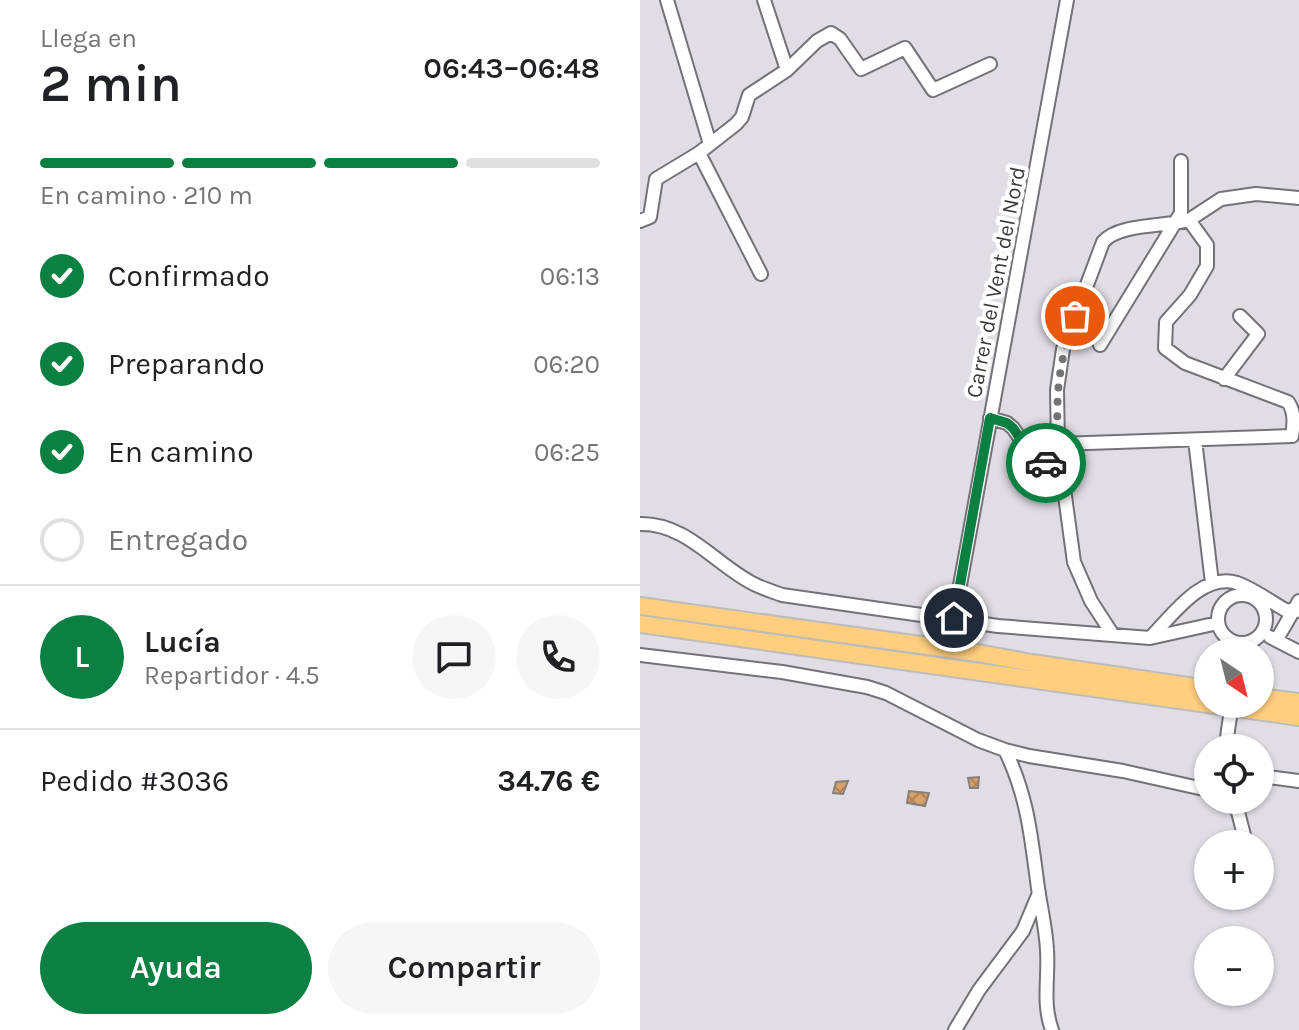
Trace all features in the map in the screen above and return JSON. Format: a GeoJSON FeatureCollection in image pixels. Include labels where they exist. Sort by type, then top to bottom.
{"type":"FeatureCollection","features":[{"type":"Feature","properties":{"kind":"main road"},"geometry":{"type":"LineString","coordinates":[[640,606],[1194,687]]}},
{"type":"Feature","properties":{"kind":"main road"},"geometry":{"type":"LineString","coordinates":[[640,624],[1299,717]]}},
{"type":"Feature","properties":{"kind":"main road"},"geometry":{"type":"LineString","coordinates":[[1274,699],[1299,702]]}},
{"type":"Feature","properties":{"kind":"street"},"geometry":{"type":"LineString","coordinates":[[667,0],[710,144]]}},
{"type":"Feature","properties":{"kind":"street"},"geometry":{"type":"LineString","coordinates":[[764,0],[787,70]]}},
{"type":"Feature","properties":{"kind":"street","name":"Carrer del Vent del Nord"},"geometry":{"type":"LineString","coordinates":[[954,618],[1067,0]]}},
{"type":"Feature","properties":{"kind":"street"},"geometry":{"type":"LineString","coordinates":[[640,221],[650,217],[656,179],[699,153],[736,124],[742,117],[749,95],[787,70],[817,41],[831,33],[840,39],[861,69],[905,48],[933,90],[990,64]]}},
{"type":"Feature","properties":{"kind":"street"},"geometry":{"type":"LineString","coordinates":[[699,153],[761,274]]}},
{"type":"Feature","properties":{"kind":"street"},"geometry":{"type":"LineString","coordinates":[[1100,345],[1181,213],[1181,161]]}},
{"type":"Feature","properties":{"kind":"street"},"geometry":{"type":"LineString","coordinates":[[1113,635],[1091,601],[1074,562],[1058,444],[1057,390],[1063,349],[1103,242],[1123,230],[1189,220],[1221,199],[1256,194],[1299,198]]}},
{"type":"Feature","properties":{"kind":"street"},"geometry":{"type":"LineString","coordinates":[[1058,444],[1292,436],[1293,412],[1288,402],[1185,363],[1165,348],[1166,322],[1190,295],[1207,266],[1207,245],[1189,220]]}},
{"type":"Feature","properties":{"kind":"street"},"geometry":{"type":"LineString","coordinates":[[1224,379],[1258,334],[1240,316]]}},
{"type":"Feature","properties":{"kind":"street"},"geometry":{"type":"LineString","coordinates":[[990,418],[1013,428],[1022,441],[1063,479]]}},
{"type":"Feature","properties":{"kind":"street"},"geometry":{"type":"LineString","coordinates":[[1195,440],[1212,583]]}},
{"type":"Feature","properties":{"kind":"street"},"geometry":{"type":"LineString","coordinates":[[640,524],[686,535],[752,583],[782,595],[998,626],[1150,638],[1218,623]]}},
{"type":"Feature","properties":{"kind":"street"},"geometry":{"type":"LineString","coordinates":[[1150,638],[1197,591],[1212,583],[1229,581],[1240,584],[1287,611],[1297,607]]}},
{"type":"Feature","properties":{"kind":"street"},"geometry":{"type":"LineString","coordinates":[[1226,638],[1218,623],[1220,609],[1226,600],[1243,594],[1259,601],[1267,617],[1262,634],[1256,638]]}},
{"type":"Feature","properties":{"kind":"street"},"geometry":{"type":"LineString","coordinates":[[1277,639],[1297,607]]}},
{"type":"Feature","properties":{"kind":"street"},"geometry":{"type":"LineString","coordinates":[[1262,634],[1299,652]]}},
{"type":"Feature","properties":{"kind":"street"},"geometry":{"type":"LineString","coordinates":[[640,655],[770,670],[867,687],[886,693],[978,740],[1005,750],[1194,785]]}},
{"type":"Feature","properties":{"kind":"street"},"geometry":{"type":"LineString","coordinates":[[1005,750],[1026,803],[1045,922],[1048,954],[1045,1002],[1052,1030]]}},
{"type":"Feature","properties":{"kind":"street"},"geometry":{"type":"LineString","coordinates":[[1274,778],[1299,781]]}},
{"type":"Feature","properties":{"kind":"street"},"geometry":{"type":"LineString","coordinates":[[955,1030],[979,990],[1023,931],[1039,893]]}},
{"type":"Feature","properties":{"kind":"building"},"geometry":{"type":"Polygon","coordinates":[[[979,777],[978,788],[970,788],[968,778],[979,777]]]}},
{"type":"Feature","properties":{"kind":"building"},"geometry":{"type":"Polygon","coordinates":[[[848,781],[843,794],[833,793],[836,782],[848,781]]]}},
{"type":"Feature","properties":{"kind":"building"},"geometry":{"type":"Polygon","coordinates":[[[909,791],[929,793],[925,806],[907,803],[909,791]]]}},
{"type":"Feature","properties":{"kind":"way so far"},"geometry":{"type":"LineString","coordinates":[[1046,463],[1063,479],[1057,390],[1063,349],[1075,316]]}},
{"type":"Feature","properties":{"kind":"route"},"geometry":{"type":"LineString","coordinates":[[954,618],[990,418],[1007,423],[1046,463]]}}]}
